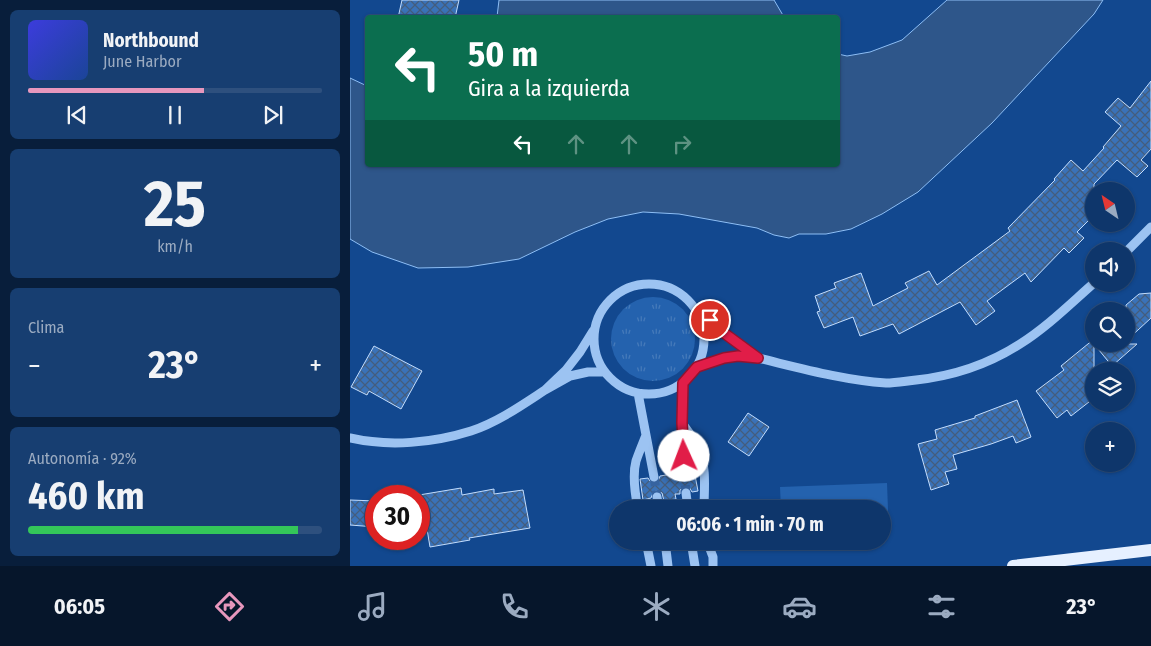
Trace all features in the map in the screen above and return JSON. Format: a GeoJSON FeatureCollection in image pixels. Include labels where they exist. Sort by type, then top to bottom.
{"type":"FeatureCollection","features":[{"type":"Feature","properties":{"kind":"main road"},"geometry":{"type":"LineString","coordinates":[[1013,566],[1151,550]]}},
{"type":"Feature","properties":{"kind":"street"},"geometry":{"type":"LineString","coordinates":[[1135,243],[1151,227]]}},
{"type":"Feature","properties":{"kind":"street"},"geometry":{"type":"LineString","coordinates":[[545,390],[566,370],[580,352],[594,329],[601,311],[613,297],[629,287],[647,283],[665,286],[682,294],[724,333],[758,358]]}},
{"type":"Feature","properties":{"kind":"street"},"geometry":{"type":"LineString","coordinates":[[697,367],[724,358],[738,356],[758,358],[843,378],[888,383],[930,378],[986,362],[1020,344],[1085,291]]}},
{"type":"Feature","properties":{"kind":"street"},"geometry":{"type":"LineString","coordinates":[[594,329],[595,351],[604,372],[625,389],[638,393],[654,394],[669,390],[683,383],[697,367],[703,352],[704,337],[702,321],[695,307]]}},
{"type":"Feature","properties":{"kind":"street"},"geometry":{"type":"LineString","coordinates":[[350,438],[362,441],[396,443],[432,441],[472,430],[508,414],[570,376],[588,372],[604,372]]}},
{"type":"Feature","properties":{"kind":"street"},"geometry":{"type":"LineString","coordinates":[[683,383],[684,472]]}},
{"type":"Feature","properties":{"kind":"street"},"geometry":{"type":"LineString","coordinates":[[638,393],[654,477]]}},
{"type":"Feature","properties":{"kind":"street"},"geometry":{"type":"LineString","coordinates":[[682,423],[699,449],[703,461],[704,500]]}},
{"type":"Feature","properties":{"kind":"street"},"geometry":{"type":"LineString","coordinates":[[636,500],[634,476],[636,462],[646,434]]}},
{"type":"Feature","properties":{"kind":"street"},"geometry":{"type":"LineString","coordinates":[[686,492],[687,500]]}},
{"type":"Feature","properties":{"kind":"street"},"geometry":{"type":"LineString","coordinates":[[648,550],[651,566]]}},
{"type":"Feature","properties":{"kind":"street"},"geometry":{"type":"LineString","coordinates":[[666,550],[668,566]]}},
{"type":"Feature","properties":{"kind":"street"},"geometry":{"type":"LineString","coordinates":[[692,550],[695,566]]}},
{"type":"Feature","properties":{"kind":"street"},"geometry":{"type":"LineString","coordinates":[[710,550],[713,557],[713,566]]}},
{"type":"Feature","properties":{"kind":"green space"},"geometry":{"type":"Polygon","coordinates":[[[645,297],[661,297],[677,304],[688,315],[695,331],[692,355],[683,369],[677,374],[661,381],[645,381],[629,374],[618,363],[611,347],[611,331],[618,315],[629,304],[645,297]]]}},
{"type":"Feature","properties":{"kind":"green space"},"geometry":{"type":"Polygon","coordinates":[[[887,483],[888,500],[781,500],[780,487],[887,483]]]}},
{"type":"Feature","properties":{"kind":"shaded area"},"geometry":{"type":"Polygon","coordinates":[[[499,0],[774,0],[783,15],[497,15],[499,0]]]}},
{"type":"Feature","properties":{"kind":"shaded area"},"geometry":{"type":"Polygon","coordinates":[[[947,0],[1103,0],[1094,14],[992,123],[918,192],[882,214],[851,229],[826,234],[799,234],[789,238],[774,235],[757,228],[679,214],[643,212],[608,219],[575,232],[519,259],[468,267],[418,268],[372,252],[350,239],[350,78],[365,85],[365,167],[840,167],[840,54],[847,56],[870,52],[902,40],[947,0]]]}},
{"type":"Feature","properties":{"kind":"building"},"geometry":{"type":"Polygon","coordinates":[[[402,0],[459,0],[456,15],[399,15],[402,0]]]}},
{"type":"Feature","properties":{"kind":"building"},"geometry":{"type":"Polygon","coordinates":[[[1151,81],[1151,149],[1141,160],[1148,166],[1137,177],[1117,160],[1096,182],[1085,182],[1085,224],[1077,232],[1084,238],[1069,253],[1064,248],[1031,282],[1025,273],[987,301],[995,311],[976,325],[960,302],[899,334],[893,324],[860,336],[853,317],[824,328],[817,312],[820,311],[815,296],[836,288],[834,283],[861,273],[873,306],[908,288],[905,283],[929,271],[937,285],[1010,231],[1008,228],[1055,180],[1071,160],[1083,171],[1121,126],[1105,112],[1118,98],[1130,108],[1151,81]]]}},
{"type":"Feature","properties":{"kind":"building"},"geometry":{"type":"Polygon","coordinates":[[[1151,293],[1151,318],[1135,333],[1135,302],[1130,302],[1139,294],[1151,293]]]}},
{"type":"Feature","properties":{"kind":"building"},"geometry":{"type":"Polygon","coordinates":[[[374,346],[422,371],[401,409],[369,391],[367,395],[351,387],[374,346]]]}},
{"type":"Feature","properties":{"kind":"building"},"geometry":{"type":"Polygon","coordinates":[[[1085,346],[1085,352],[1094,352],[1094,362],[1085,362],[1085,405],[1071,416],[1067,410],[1057,418],[1036,391],[1064,370],[1061,366],[1085,346]]]}},
{"type":"Feature","properties":{"kind":"building"},"geometry":{"type":"Polygon","coordinates":[[[1101,352],[1128,352],[1117,362],[1109,362],[1101,352]]]}},
{"type":"Feature","properties":{"kind":"building"},"geometry":{"type":"Polygon","coordinates":[[[1017,400],[1031,437],[1016,443],[1013,436],[953,455],[957,469],[945,472],[949,484],[931,490],[918,444],[937,439],[935,430],[975,418],[975,416],[1017,400]]]}},
{"type":"Feature","properties":{"kind":"building"},"geometry":{"type":"Polygon","coordinates":[[[748,413],[769,427],[749,456],[728,442],[748,413]]]}},
{"type":"Feature","properties":{"kind":"building"},"geometry":{"type":"Polygon","coordinates":[[[694,470],[698,491],[692,492],[689,487],[685,487],[680,490],[680,494],[675,494],[676,499],[664,500],[662,493],[656,491],[651,498],[643,500],[640,479],[648,478],[655,483],[660,476],[678,473],[681,477],[685,478],[689,475],[690,471],[694,470]]]}},
{"type":"Feature","properties":{"kind":"building"},"geometry":{"type":"Polygon","coordinates":[[[461,488],[462,495],[494,489],[494,494],[523,490],[530,528],[469,538],[470,540],[430,547],[430,493],[461,488]]]}},
{"type":"Feature","properties":{"kind":"building"},"geometry":{"type":"Polygon","coordinates":[[[350,500],[365,501],[365,526],[350,525],[350,500]]]}},
{"type":"Feature","properties":{"kind":"tunnel"},"geometry":{"type":"LineString","coordinates":[[684,472],[686,493]]}},
{"type":"Feature","properties":{"kind":"tunnel"},"geometry":{"type":"LineString","coordinates":[[654,477],[657,497]]}},
{"type":"Feature","properties":{"kind":"route"},"geometry":{"type":"LineString","coordinates":[[684,456],[682,423],[683,383],[697,367],[724,358],[738,356],[758,358],[724,333],[710,320]]}}]}
